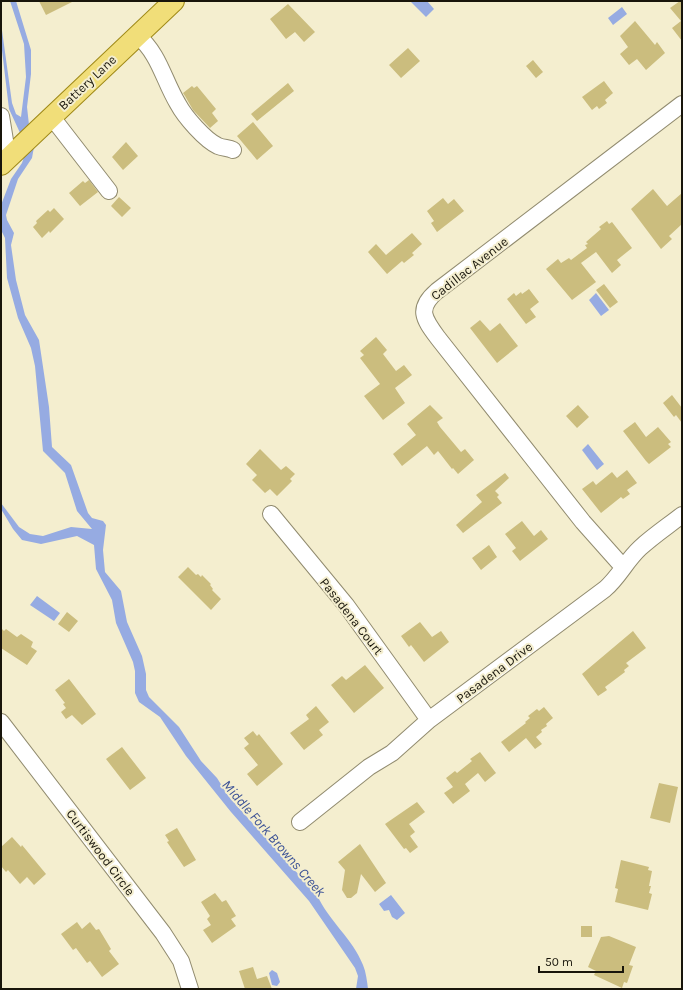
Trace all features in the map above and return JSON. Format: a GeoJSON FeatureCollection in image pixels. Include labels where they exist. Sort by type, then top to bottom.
{"type":"FeatureCollection","features":[{"type":"Feature","properties":{"kind":"main road","name":"Battery Lane"},"geometry":{"type":"LineString","coordinates":[[4,162],[174,1]]}},
{"type":"Feature","properties":{"kind":"street"},"geometry":{"type":"LineString","coordinates":[[137,35],[148,45],[163,69],[178,104],[198,130],[218,145],[233,150]]}},
{"type":"Feature","properties":{"kind":"street","name":"Cadillac Avenue"},"geometry":{"type":"LineString","coordinates":[[623,566],[584,522],[438,338],[425,318],[424,311],[425,304],[437,291],[682,104]]}},
{"type":"Feature","properties":{"kind":"street"},"geometry":{"type":"LineString","coordinates":[[1,116],[4,162]]}},
{"type":"Feature","properties":{"kind":"street"},"geometry":{"type":"LineString","coordinates":[[51,116],[109,191]]}},
{"type":"Feature","properties":{"kind":"street","name":"Pasadena Court"},"geometry":{"type":"LineString","coordinates":[[271,514],[346,605],[429,720]]}},
{"type":"Feature","properties":{"kind":"street","name":"Pasadena Drive"},"geometry":{"type":"LineString","coordinates":[[300,822],[369,767],[392,753],[429,720],[605,589],[618,576],[623,566],[640,548],[682,515]]}},
{"type":"Feature","properties":{"kind":"street","name":"Curtiswood Circle"},"geometry":{"type":"LineString","coordinates":[[1,722],[163,932],[181,961],[190,989]]}},
{"type":"Feature","properties":{"kind":"water"},"geometry":{"type":"Polygon","coordinates":[[[10,1],[16,1],[31,50],[31,74],[27,107],[29,125],[21,135],[9,109],[1,42],[1,23],[12,103],[16,114],[21,117],[26,77],[24,44],[10,1]]]}},
{"type":"Feature","properties":{"kind":"water"},"geometry":{"type":"Polygon","coordinates":[[[410,1],[427,1],[434,9],[426,17],[410,1]]]}},
{"type":"Feature","properties":{"kind":"water"},"geometry":{"type":"Polygon","coordinates":[[[622,7],[627,14],[613,25],[608,18],[622,7]]]}},
{"type":"Feature","properties":{"kind":"water"},"geometry":{"type":"Polygon","coordinates":[[[34,147],[32,158],[18,179],[6,215],[14,233],[11,245],[16,280],[25,315],[39,340],[49,407],[52,447],[71,465],[88,513],[92,518],[103,521],[106,525],[103,550],[105,572],[121,591],[127,622],[142,656],[146,674],[146,690],[149,697],[179,727],[201,761],[217,778],[229,797],[317,895],[327,913],[359,956],[365,971],[368,989],[356,989],[358,976],[355,968],[309,901],[231,812],[186,756],[160,717],[139,702],[135,693],[135,671],[133,662],[116,623],[112,600],[96,569],[94,545],[77,536],[41,544],[22,540],[13,529],[1,509],[1,503],[19,527],[30,534],[43,536],[71,527],[92,529],[77,511],[65,473],[43,451],[35,366],[31,348],[18,318],[7,278],[5,238],[1,230],[1,205],[11,179],[22,163],[24,157],[34,147]]]}},
{"type":"Feature","properties":{"kind":"water"},"geometry":{"type":"Polygon","coordinates":[[[596,293],[609,310],[601,316],[589,300],[596,293]]]}},
{"type":"Feature","properties":{"kind":"water"},"geometry":{"type":"Polygon","coordinates":[[[588,444],[604,464],[597,470],[582,450],[588,444]]]}},
{"type":"Feature","properties":{"kind":"water"},"geometry":{"type":"Polygon","coordinates":[[[37,596],[60,613],[54,621],[30,605],[37,596]]]}},
{"type":"Feature","properties":{"kind":"water"},"geometry":{"type":"Polygon","coordinates":[[[391,895],[405,913],[397,920],[392,917],[389,910],[384,911],[379,904],[391,895]]]}},
{"type":"Feature","properties":{"kind":"water"},"geometry":{"type":"Polygon","coordinates":[[[272,970],[277,973],[280,982],[277,986],[272,985],[269,973],[272,970]]]}},
{"type":"Feature","properties":{"kind":"building"},"geometry":{"type":"Polygon","coordinates":[[[39,1],[74,1],[46,15],[39,1]]]}},
{"type":"Feature","properties":{"kind":"building"},"geometry":{"type":"Polygon","coordinates":[[[682,1],[682,41],[672,28],[681,21],[670,8],[682,1]]]}},
{"type":"Feature","properties":{"kind":"building"},"geometry":{"type":"Polygon","coordinates":[[[288,4],[315,32],[304,42],[295,32],[286,39],[270,19],[288,4]]]}},
{"type":"Feature","properties":{"kind":"building"},"geometry":{"type":"Polygon","coordinates":[[[635,21],[655,45],[657,42],[665,53],[646,70],[637,59],[629,65],[620,54],[628,47],[620,36],[635,21]]]}},
{"type":"Feature","properties":{"kind":"building"},"geometry":{"type":"Polygon","coordinates":[[[408,48],[420,61],[401,78],[389,65],[408,48]]]}},
{"type":"Feature","properties":{"kind":"building"},"geometry":{"type":"Polygon","coordinates":[[[533,60],[543,72],[536,78],[526,66],[533,60]]]}},
{"type":"Feature","properties":{"kind":"building"},"geometry":{"type":"Polygon","coordinates":[[[604,81],[613,93],[605,100],[607,103],[599,109],[597,106],[592,110],[582,97],[604,81]]]}},
{"type":"Feature","properties":{"kind":"building"},"geometry":{"type":"Polygon","coordinates":[[[288,83],[294,91],[257,121],[251,114],[288,83]]]}},
{"type":"Feature","properties":{"kind":"building"},"geometry":{"type":"Polygon","coordinates":[[[192,86],[194,88],[197,86],[216,109],[212,113],[218,121],[210,128],[193,110],[183,93],[192,86]]]}},
{"type":"Feature","properties":{"kind":"building"},"geometry":{"type":"Polygon","coordinates":[[[253,122],[273,146],[257,160],[237,136],[253,122]]]}},
{"type":"Feature","properties":{"kind":"building"},"geometry":{"type":"Polygon","coordinates":[[[126,142],[138,156],[123,170],[112,157],[126,142]]]}},
{"type":"Feature","properties":{"kind":"building"},"geometry":{"type":"Polygon","coordinates":[[[89,180],[98,192],[80,206],[69,193],[83,181],[85,183],[89,180]]]}},
{"type":"Feature","properties":{"kind":"building"},"geometry":{"type":"Polygon","coordinates":[[[653,189],[667,206],[682,193],[682,224],[669,236],[672,239],[661,249],[631,209],[653,189]]]}},
{"type":"Feature","properties":{"kind":"building"},"geometry":{"type":"Polygon","coordinates":[[[119,197],[131,208],[122,217],[111,206],[119,197]]]}},
{"type":"Feature","properties":{"kind":"building"},"geometry":{"type":"Polygon","coordinates":[[[443,198],[448,204],[454,199],[464,211],[437,232],[431,223],[434,221],[427,211],[443,198]]]}},
{"type":"Feature","properties":{"kind":"building"},"geometry":{"type":"Polygon","coordinates":[[[54,208],[64,219],[50,233],[49,231],[42,238],[33,227],[37,223],[36,221],[48,210],[50,212],[54,208]]]}},
{"type":"Feature","properties":{"kind":"building"},"geometry":{"type":"Polygon","coordinates":[[[607,221],[609,224],[612,222],[632,248],[617,260],[621,265],[612,273],[596,252],[581,263],[596,282],[572,300],[546,269],[558,259],[561,263],[569,258],[571,260],[587,248],[585,245],[588,244],[586,242],[601,229],[599,227],[607,221]]]}},
{"type":"Feature","properties":{"kind":"building"},"geometry":{"type":"Polygon","coordinates":[[[412,233],[422,244],[412,253],[414,255],[404,263],[402,261],[387,274],[368,252],[376,244],[386,255],[412,233]]]}},
{"type":"Feature","properties":{"kind":"building"},"geometry":{"type":"Polygon","coordinates":[[[604,284],[618,302],[610,308],[596,290],[604,284]]]}},
{"type":"Feature","properties":{"kind":"building"},"geometry":{"type":"Polygon","coordinates":[[[529,289],[539,302],[530,309],[536,317],[526,324],[507,299],[514,293],[516,296],[529,289]]]}},
{"type":"Feature","properties":{"kind":"building"},"geometry":{"type":"Polygon","coordinates":[[[480,320],[490,331],[500,323],[518,346],[497,363],[470,328],[480,320]]]}},
{"type":"Feature","properties":{"kind":"building"},"geometry":{"type":"Polygon","coordinates":[[[376,337],[387,350],[383,354],[396,371],[404,365],[412,375],[395,388],[405,403],[383,420],[364,396],[380,384],[360,358],[364,355],[360,351],[376,337]]]}},
{"type":"Feature","properties":{"kind":"building"},"geometry":{"type":"Polygon","coordinates":[[[672,395],[682,408],[682,423],[676,415],[674,417],[663,403],[672,395]]]}},
{"type":"Feature","properties":{"kind":"building"},"geometry":{"type":"Polygon","coordinates":[[[430,405],[443,418],[437,422],[440,427],[461,452],[465,449],[474,460],[458,474],[453,468],[452,469],[438,451],[434,455],[427,446],[402,466],[393,454],[416,435],[407,424],[430,405]]]}},
{"type":"Feature","properties":{"kind":"building"},"geometry":{"type":"Polygon","coordinates":[[[578,405],[589,417],[577,428],[566,416],[578,405]]]}},
{"type":"Feature","properties":{"kind":"building"},"geometry":{"type":"Polygon","coordinates":[[[635,422],[646,437],[658,427],[671,442],[668,444],[671,447],[649,464],[623,431],[635,422]]]}},
{"type":"Feature","properties":{"kind":"building"},"geometry":{"type":"Polygon","coordinates":[[[260,449],[281,470],[286,466],[295,474],[290,479],[292,481],[277,496],[270,489],[265,493],[252,480],[257,475],[246,464],[260,449]]]}},
{"type":"Feature","properties":{"kind":"building"},"geometry":{"type":"Polygon","coordinates":[[[627,470],[637,483],[627,490],[630,494],[623,499],[621,497],[601,513],[582,489],[593,481],[596,485],[612,472],[617,478],[627,470]]]}},
{"type":"Feature","properties":{"kind":"building"},"geometry":{"type":"Polygon","coordinates":[[[505,473],[509,478],[495,491],[499,495],[497,497],[502,503],[463,533],[456,525],[482,502],[476,495],[505,473]]]}},
{"type":"Feature","properties":{"kind":"building"},"geometry":{"type":"Polygon","coordinates":[[[522,521],[534,536],[541,530],[548,539],[520,561],[512,551],[516,548],[505,534],[522,521]]]}},
{"type":"Feature","properties":{"kind":"building"},"geometry":{"type":"Polygon","coordinates":[[[489,545],[497,557],[481,570],[472,558],[489,545]]]}},
{"type":"Feature","properties":{"kind":"building"},"geometry":{"type":"Polygon","coordinates":[[[188,567],[196,575],[198,574],[201,577],[202,575],[211,584],[212,590],[221,599],[211,610],[178,577],[188,567]]]}},
{"type":"Feature","properties":{"kind":"building"},"geometry":{"type":"Polygon","coordinates":[[[67,612],[78,621],[69,632],[58,624],[67,612]]]}},
{"type":"Feature","properties":{"kind":"building"},"geometry":{"type":"Polygon","coordinates":[[[420,622],[432,637],[441,631],[449,642],[424,662],[411,645],[409,647],[401,636],[420,622]]]}},
{"type":"Feature","properties":{"kind":"building"},"geometry":{"type":"Polygon","coordinates":[[[1,628],[4,631],[6,629],[17,637],[21,634],[33,642],[31,647],[37,651],[27,665],[1,648],[1,628]]]}},
{"type":"Feature","properties":{"kind":"building"},"geometry":{"type":"Polygon","coordinates":[[[633,631],[646,648],[626,663],[629,666],[624,670],[625,672],[605,687],[607,690],[598,696],[582,674],[633,631]]]}},
{"type":"Feature","properties":{"kind":"building"},"geometry":{"type":"Polygon","coordinates":[[[365,665],[384,688],[354,713],[331,685],[342,676],[346,680],[365,665]]]}},
{"type":"Feature","properties":{"kind":"building"},"geometry":{"type":"Polygon","coordinates":[[[69,679],[96,714],[82,725],[72,715],[66,719],[61,712],[66,708],[63,704],[65,703],[55,690],[69,679]]]}},
{"type":"Feature","properties":{"kind":"building"},"geometry":{"type":"Polygon","coordinates":[[[316,706],[329,722],[319,730],[323,735],[304,750],[290,733],[309,719],[306,715],[316,706]]]}},
{"type":"Feature","properties":{"kind":"building"},"geometry":{"type":"Polygon","coordinates":[[[544,707],[553,718],[546,724],[547,726],[541,730],[542,732],[536,737],[542,744],[535,749],[526,738],[509,752],[501,742],[526,723],[525,722],[530,718],[528,716],[537,709],[539,711],[544,707]]]}},
{"type":"Feature","properties":{"kind":"building"},"geometry":{"type":"Polygon","coordinates":[[[253,731],[257,736],[259,734],[283,764],[257,786],[247,774],[258,765],[244,748],[249,744],[244,738],[253,731]]]}},
{"type":"Feature","properties":{"kind":"building"},"geometry":{"type":"Polygon","coordinates":[[[122,747],[146,778],[130,790],[106,759],[122,747]]]}},
{"type":"Feature","properties":{"kind":"building"},"geometry":{"type":"Polygon","coordinates":[[[480,752],[496,773],[485,782],[478,773],[465,784],[470,791],[453,804],[444,793],[453,787],[446,778],[455,771],[457,773],[472,761],[470,759],[480,752]]]}},
{"type":"Feature","properties":{"kind":"building"},"geometry":{"type":"Polygon","coordinates":[[[659,783],[678,787],[670,823],[650,818],[659,783]]]}},
{"type":"Feature","properties":{"kind":"building"},"geometry":{"type":"Polygon","coordinates":[[[417,802],[425,812],[409,824],[415,832],[410,836],[418,847],[410,853],[406,848],[404,849],[385,824],[417,802]]]}},
{"type":"Feature","properties":{"kind":"building"},"geometry":{"type":"Polygon","coordinates":[[[177,828],[196,860],[184,867],[167,842],[169,841],[165,835],[177,828]]]}},
{"type":"Feature","properties":{"kind":"building"},"geometry":{"type":"Polygon","coordinates":[[[12,837],[21,847],[22,845],[46,874],[34,885],[27,877],[20,884],[8,870],[6,872],[1,866],[1,847],[12,837]]]}},
{"type":"Feature","properties":{"kind":"building"},"geometry":{"type":"Polygon","coordinates":[[[360,844],[386,883],[375,892],[361,874],[357,893],[351,898],[347,898],[342,890],[345,870],[338,862],[360,844]]]}},
{"type":"Feature","properties":{"kind":"building"},"geometry":{"type":"Polygon","coordinates":[[[621,860],[649,867],[648,870],[652,871],[649,893],[652,894],[648,910],[615,902],[618,889],[615,888],[621,860]]]}},
{"type":"Feature","properties":{"kind":"building"},"geometry":{"type":"Polygon","coordinates":[[[215,893],[222,902],[226,900],[236,916],[231,919],[236,926],[212,943],[203,930],[211,925],[207,919],[210,916],[201,902],[215,893]]]}},
{"type":"Feature","properties":{"kind":"building"},"geometry":{"type":"Polygon","coordinates":[[[77,922],[82,929],[90,922],[96,930],[99,929],[111,949],[109,951],[119,964],[102,977],[90,961],[87,963],[76,948],[73,950],[61,934],[77,922]]]}},
{"type":"Feature","properties":{"kind":"building"},"geometry":{"type":"Polygon","coordinates":[[[581,926],[592,926],[592,937],[581,937],[581,926]]]}},
{"type":"Feature","properties":{"kind":"building"},"geometry":{"type":"Polygon","coordinates":[[[609,936],[636,947],[629,965],[633,966],[627,983],[624,982],[622,988],[594,975],[596,971],[588,967],[601,937],[609,936]]]}},
{"type":"Feature","properties":{"kind":"building"},"geometry":{"type":"Polygon","coordinates":[[[253,967],[257,979],[267,976],[272,989],[245,989],[239,971],[253,967]]]}},
{"type":"Feature","properties":{"kind":"water label","name":"Middle Fork Browns Creek"},"geometry":{"type":"Point","coordinates":[274,838]}}]}
